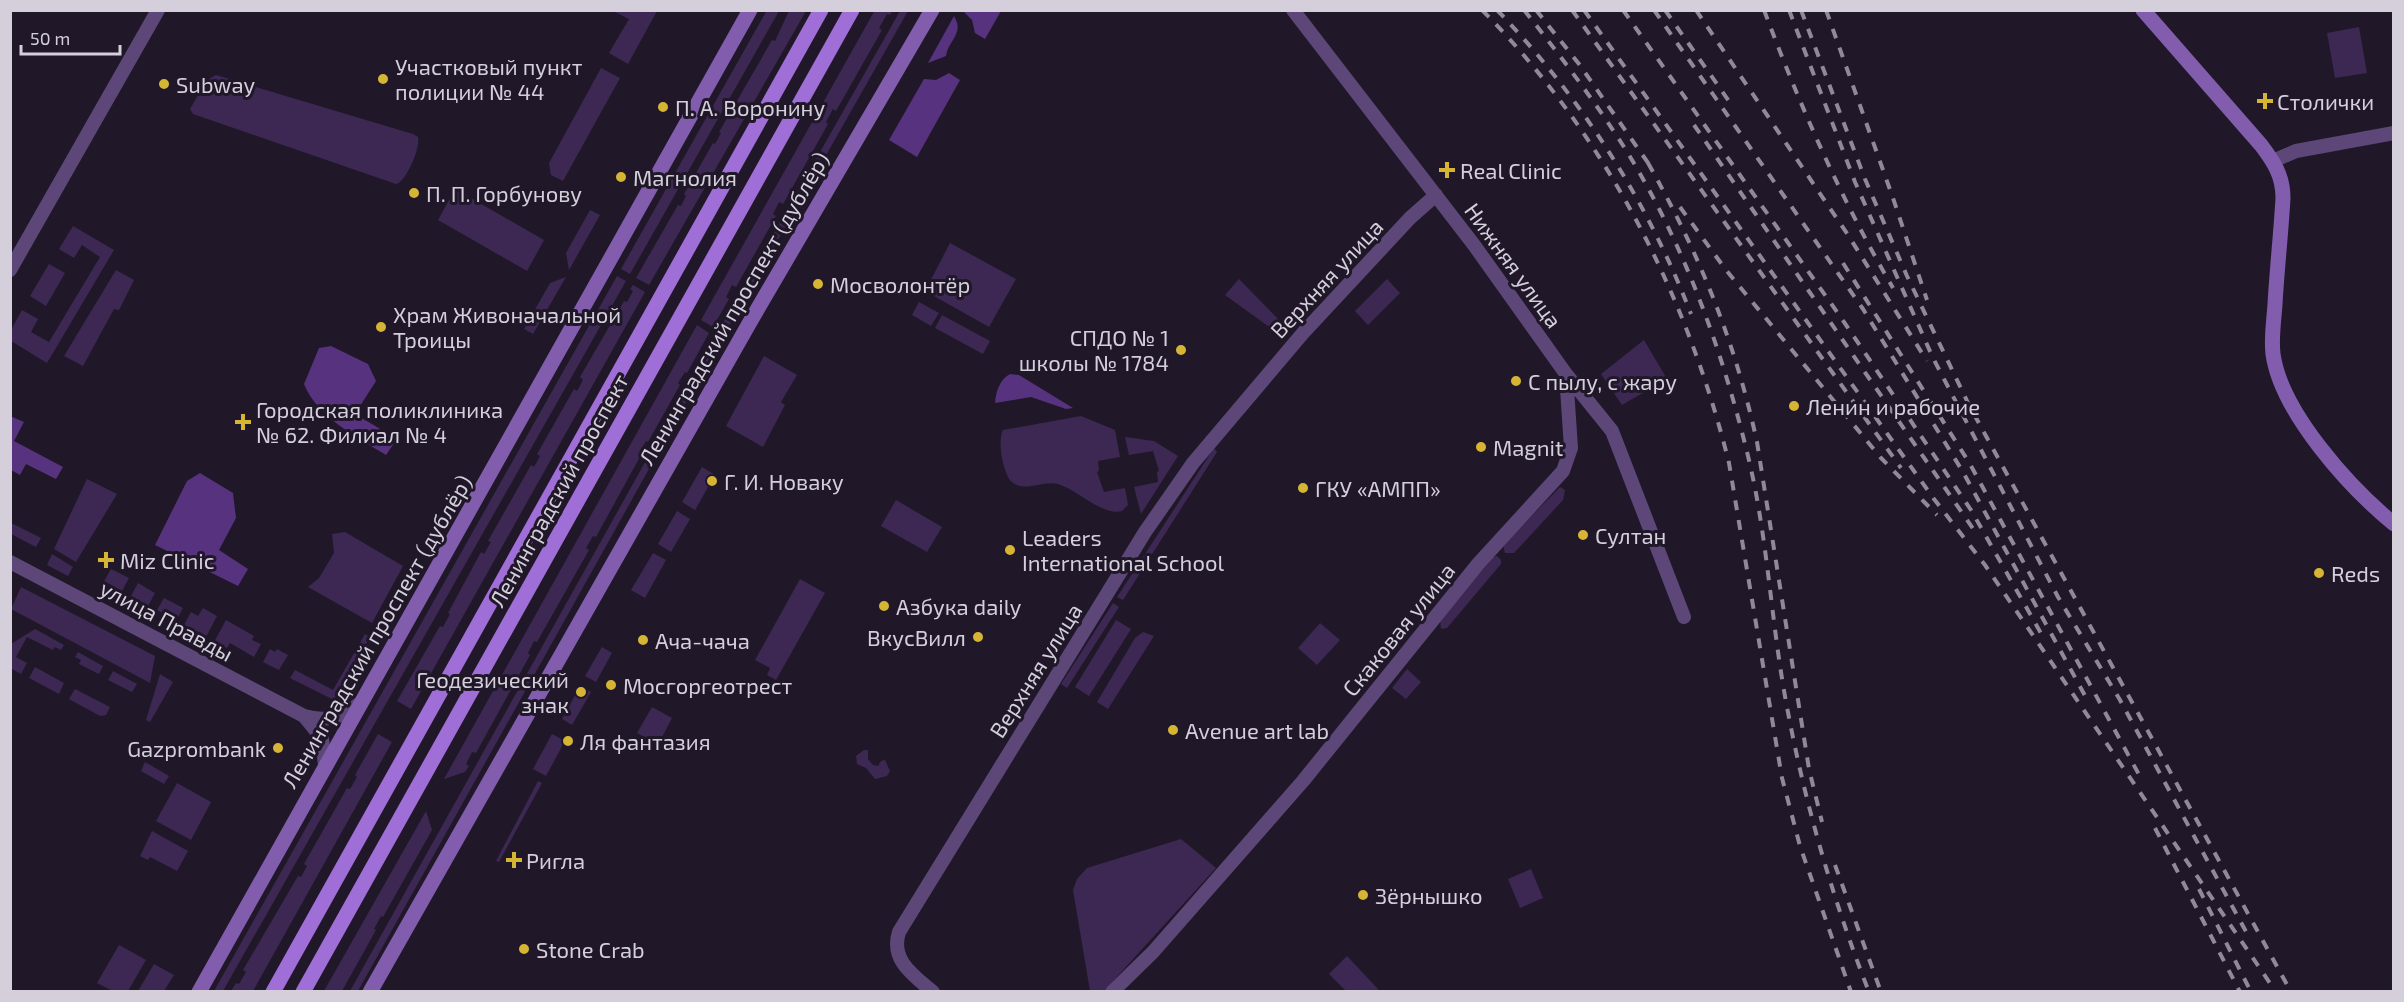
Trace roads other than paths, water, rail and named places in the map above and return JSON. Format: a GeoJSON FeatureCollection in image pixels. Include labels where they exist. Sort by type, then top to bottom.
{"type":"FeatureCollection","features":[{"type":"Feature","properties":{"kind":"main road","name":"Ленинградский проспект (дублёр)"},"geometry":{"type":"LineString","coordinates":[[199,992],[750,10]]}},
{"type":"Feature","properties":{"kind":"main road","name":"Ленинградский проспект"},"geometry":{"type":"LineString","coordinates":[[273,992],[821,10]]}},
{"type":"Feature","properties":{"kind":"main road","name":"Ленинградский проспект"},"geometry":{"type":"LineString","coordinates":[[303,992],[852,10]]}},
{"type":"Feature","properties":{"kind":"main road","name":"Ленинградский проспект (дублёр)"},"geometry":{"type":"LineString","coordinates":[[370,992],[925,17],[932,10]]}},
{"type":"Feature","properties":{"kind":"main road"},"geometry":{"type":"LineString","coordinates":[[2143,10],[2273,161],[2283,189],[2272,339],[2281,386],[2290,405],[2311,434],[2367,500],[2394,524]]}},
{"type":"Feature","properties":{"kind":"street"},"geometry":{"type":"LineString","coordinates":[[10,270],[158,10]]}},
{"type":"Feature","properties":{"kind":"street","name":"Нижняя улица"},"geometry":{"type":"LineString","coordinates":[[1293,10],[1436,195],[1567,378],[1612,431],[1684,617]]}},
{"type":"Feature","properties":{"kind":"street"},"geometry":{"type":"LineString","coordinates":[[2273,161],[2296,151],[2394,133]]}},
{"type":"Feature","properties":{"kind":"street","name":"Верхняя улица"},"geometry":{"type":"LineString","coordinates":[[933,992],[898,959],[896,942],[899,932],[1145,532],[1193,463],[1236,409],[1410,218],[1436,195]]}},
{"type":"Feature","properties":{"kind":"street","name":"Скаковая улица"},"geometry":{"type":"LineString","coordinates":[[1112,992],[1153,951],[1238,855],[1333,744],[1478,564],[1563,471],[1569,460],[1572,440],[1567,378]]}},
{"type":"Feature","properties":{"kind":"street","name":"улица Правды"},"geometry":{"type":"LineString","coordinates":[[10,562],[304,716],[315,719],[333,718],[359,704]]}},
{"type":"Feature","properties":{"kind":"street","name":"улица Правды"},"geometry":{"type":"LineString","coordinates":[[304,716],[322,738],[325,765]]}},
{"type":"Feature","properties":{"kind":"railway"},"geometry":{"type":"LineString","coordinates":[[1482,10],[1526,58],[1567,109],[1603,163],[1636,220],[1665,278],[1690,338],[1729,463],[1782,778],[1800,846],[1851,992]]}},
{"type":"Feature","properties":{"kind":"railway"},"geometry":{"type":"LineString","coordinates":[[1497,10],[1557,78],[1609,153],[1654,231],[1691,314]]}},
{"type":"Feature","properties":{"kind":"railway"},"geometry":{"type":"LineString","coordinates":[[1524,10],[1601,112],[1645,183],[1682,258],[1713,336],[1738,416],[1755,487],[1782,676],[1802,780],[1832,887],[1869,992]]}},
{"type":"Feature","properties":{"kind":"railway"},"geometry":{"type":"LineString","coordinates":[[1536,10],[1579,64],[1653,170]]}},
{"type":"Feature","properties":{"kind":"railway"},"geometry":{"type":"LineString","coordinates":[[1572,10],[1901,468]]}},
{"type":"Feature","properties":{"kind":"railway"},"geometry":{"type":"LineString","coordinates":[[1584,10],[1934,499],[1985,565],[2276,992]]}},
{"type":"Feature","properties":{"kind":"railway"},"geometry":{"type":"LineString","coordinates":[[1623,10],[1842,319],[1971,510],[2042,635]]}},
{"type":"Feature","properties":{"kind":"railway"},"geometry":{"type":"LineString","coordinates":[[1654,10],[1863,309],[1963,472],[2089,703]]}},
{"type":"Feature","properties":{"kind":"railway"},"geometry":{"type":"LineString","coordinates":[[1665,10],[1731,104]]}},
{"type":"Feature","properties":{"kind":"railway"},"geometry":{"type":"LineString","coordinates":[[1696,10],[1848,235],[1927,361]]}},
{"type":"Feature","properties":{"kind":"railway"},"geometry":{"type":"LineString","coordinates":[[1764,10],[1822,152],[1893,288]]}},
{"type":"Feature","properties":{"kind":"railway"},"geometry":{"type":"LineString","coordinates":[[1789,10],[1855,182],[1933,358],[2058,597],[2120,700],[2250,939]]}},
{"type":"Feature","properties":{"kind":"railway"},"geometry":{"type":"LineString","coordinates":[[1801,10],[1865,179],[1907,276],[1969,405],[2291,992]]}},
{"type":"Feature","properties":{"kind":"railway"},"geometry":{"type":"LineString","coordinates":[[1826,10],[1927,300]]}},
{"type":"Feature","properties":{"kind":"railway"},"geometry":{"type":"LineString","coordinates":[[1694,125],[1974,530]]}},
{"type":"Feature","properties":{"kind":"railway"},"geometry":{"type":"LineString","coordinates":[[1648,163],[1699,264],[1726,333],[1748,405],[1757,442],[1809,769],[1822,822]]}},
{"type":"Feature","properties":{"kind":"railway"},"geometry":{"type":"LineString","coordinates":[[1680,207],[1726,270],[1881,458],[1937,515]]}},
{"type":"Feature","properties":{"kind":"railway"},"geometry":{"type":"LineString","coordinates":[[1843,263],[1970,464],[2143,782]]}},
{"type":"Feature","properties":{"kind":"railway"},"geometry":{"type":"LineString","coordinates":[[2155,828],[2240,992]]}},
{"type":"Feature","properties":{"kind":"railway"},"geometry":{"type":"LineString","coordinates":[[1835,865],[1881,992]]}},
{"type":"Feature","properties":{"kind":"railway"},"geometry":{"type":"LineString","coordinates":[[2199,889],[2251,992]]}},
{"type":"Feature","properties":{"kind":"place","name":"Участковый пункт полиции № 44"},"geometry":{"type":"Point","coordinates":[383,79]}},
{"type":"Feature","properties":{"kind":"place","name":"Subway"},"geometry":{"type":"Point","coordinates":[164,84]}},
{"type":"Feature","properties":{"kind":"place","name":"Столички"},"geometry":{"type":"Point","coordinates":[2265,101]}},
{"type":"Feature","properties":{"kind":"place","name":"П. А. Воронину"},"geometry":{"type":"Point","coordinates":[663,107]}},
{"type":"Feature","properties":{"kind":"place","name":"Real Clinic"},"geometry":{"type":"Point","coordinates":[1447,170]}},
{"type":"Feature","properties":{"kind":"place","name":"Магнолия"},"geometry":{"type":"Point","coordinates":[621,177]}},
{"type":"Feature","properties":{"kind":"place","name":"П. П. Горбунову"},"geometry":{"type":"Point","coordinates":[414,193]}},
{"type":"Feature","properties":{"kind":"place","name":"Мосволонтёр"},"geometry":{"type":"Point","coordinates":[818,284]}},
{"type":"Feature","properties":{"kind":"place","name":"Храм Живоначальной Троицы"},"geometry":{"type":"Point","coordinates":[381,327]}},
{"type":"Feature","properties":{"kind":"place","name":"СПДО № 1 школы № 1784"},"geometry":{"type":"Point","coordinates":[1181,350]}},
{"type":"Feature","properties":{"kind":"place","name":"С пылу, с жару"},"geometry":{"type":"Point","coordinates":[1516,381]}},
{"type":"Feature","properties":{"kind":"place","name":"Ленин и рабочие"},"geometry":{"type":"Point","coordinates":[1794,406]}},
{"type":"Feature","properties":{"kind":"place","name":"Городская поликлиника № 62. Филиал № 4"},"geometry":{"type":"Point","coordinates":[243,422]}},
{"type":"Feature","properties":{"kind":"place","name":"Magnit"},"geometry":{"type":"Point","coordinates":[1481,447]}},
{"type":"Feature","properties":{"kind":"place","name":"Г. И. Новаку"},"geometry":{"type":"Point","coordinates":[712,481]}},
{"type":"Feature","properties":{"kind":"place","name":"ГКУ «АМПП»"},"geometry":{"type":"Point","coordinates":[1303,488]}},
{"type":"Feature","properties":{"kind":"place","name":"Султан"},"geometry":{"type":"Point","coordinates":[1583,535]}},
{"type":"Feature","properties":{"kind":"place","name":"Leaders International School"},"geometry":{"type":"Point","coordinates":[1010,550]}},
{"type":"Feature","properties":{"kind":"place","name":"Miz Clinic"},"geometry":{"type":"Point","coordinates":[106,560]}},
{"type":"Feature","properties":{"kind":"place","name":"Reds"},"geometry":{"type":"Point","coordinates":[2319,573]}},
{"type":"Feature","properties":{"kind":"place","name":"Азбука daily"},"geometry":{"type":"Point","coordinates":[884,606]}},
{"type":"Feature","properties":{"kind":"place","name":"ВкусВилл"},"geometry":{"type":"Point","coordinates":[978,637]}},
{"type":"Feature","properties":{"kind":"place","name":"Ача-чача"},"geometry":{"type":"Point","coordinates":[643,640]}},
{"type":"Feature","properties":{"kind":"place","name":"Мосгоргеотрест"},"geometry":{"type":"Point","coordinates":[611,685]}},
{"type":"Feature","properties":{"kind":"place","name":"Геодезический знак"},"geometry":{"type":"Point","coordinates":[581,692]}},
{"type":"Feature","properties":{"kind":"place","name":"Avenue art lab"},"geometry":{"type":"Point","coordinates":[1173,730]}},
{"type":"Feature","properties":{"kind":"place","name":"Ля фантазия"},"geometry":{"type":"Point","coordinates":[568,741]}},
{"type":"Feature","properties":{"kind":"place","name":"Gazprombank"},"geometry":{"type":"Point","coordinates":[278,748]}},
{"type":"Feature","properties":{"kind":"place","name":"Ригла"},"geometry":{"type":"Point","coordinates":[514,860]}},
{"type":"Feature","properties":{"kind":"place","name":"Зёрнышко"},"geometry":{"type":"Point","coordinates":[1363,895]}},
{"type":"Feature","properties":{"kind":"place","name":"Stone Crab"},"geometry":{"type":"Point","coordinates":[524,949]}}]}
